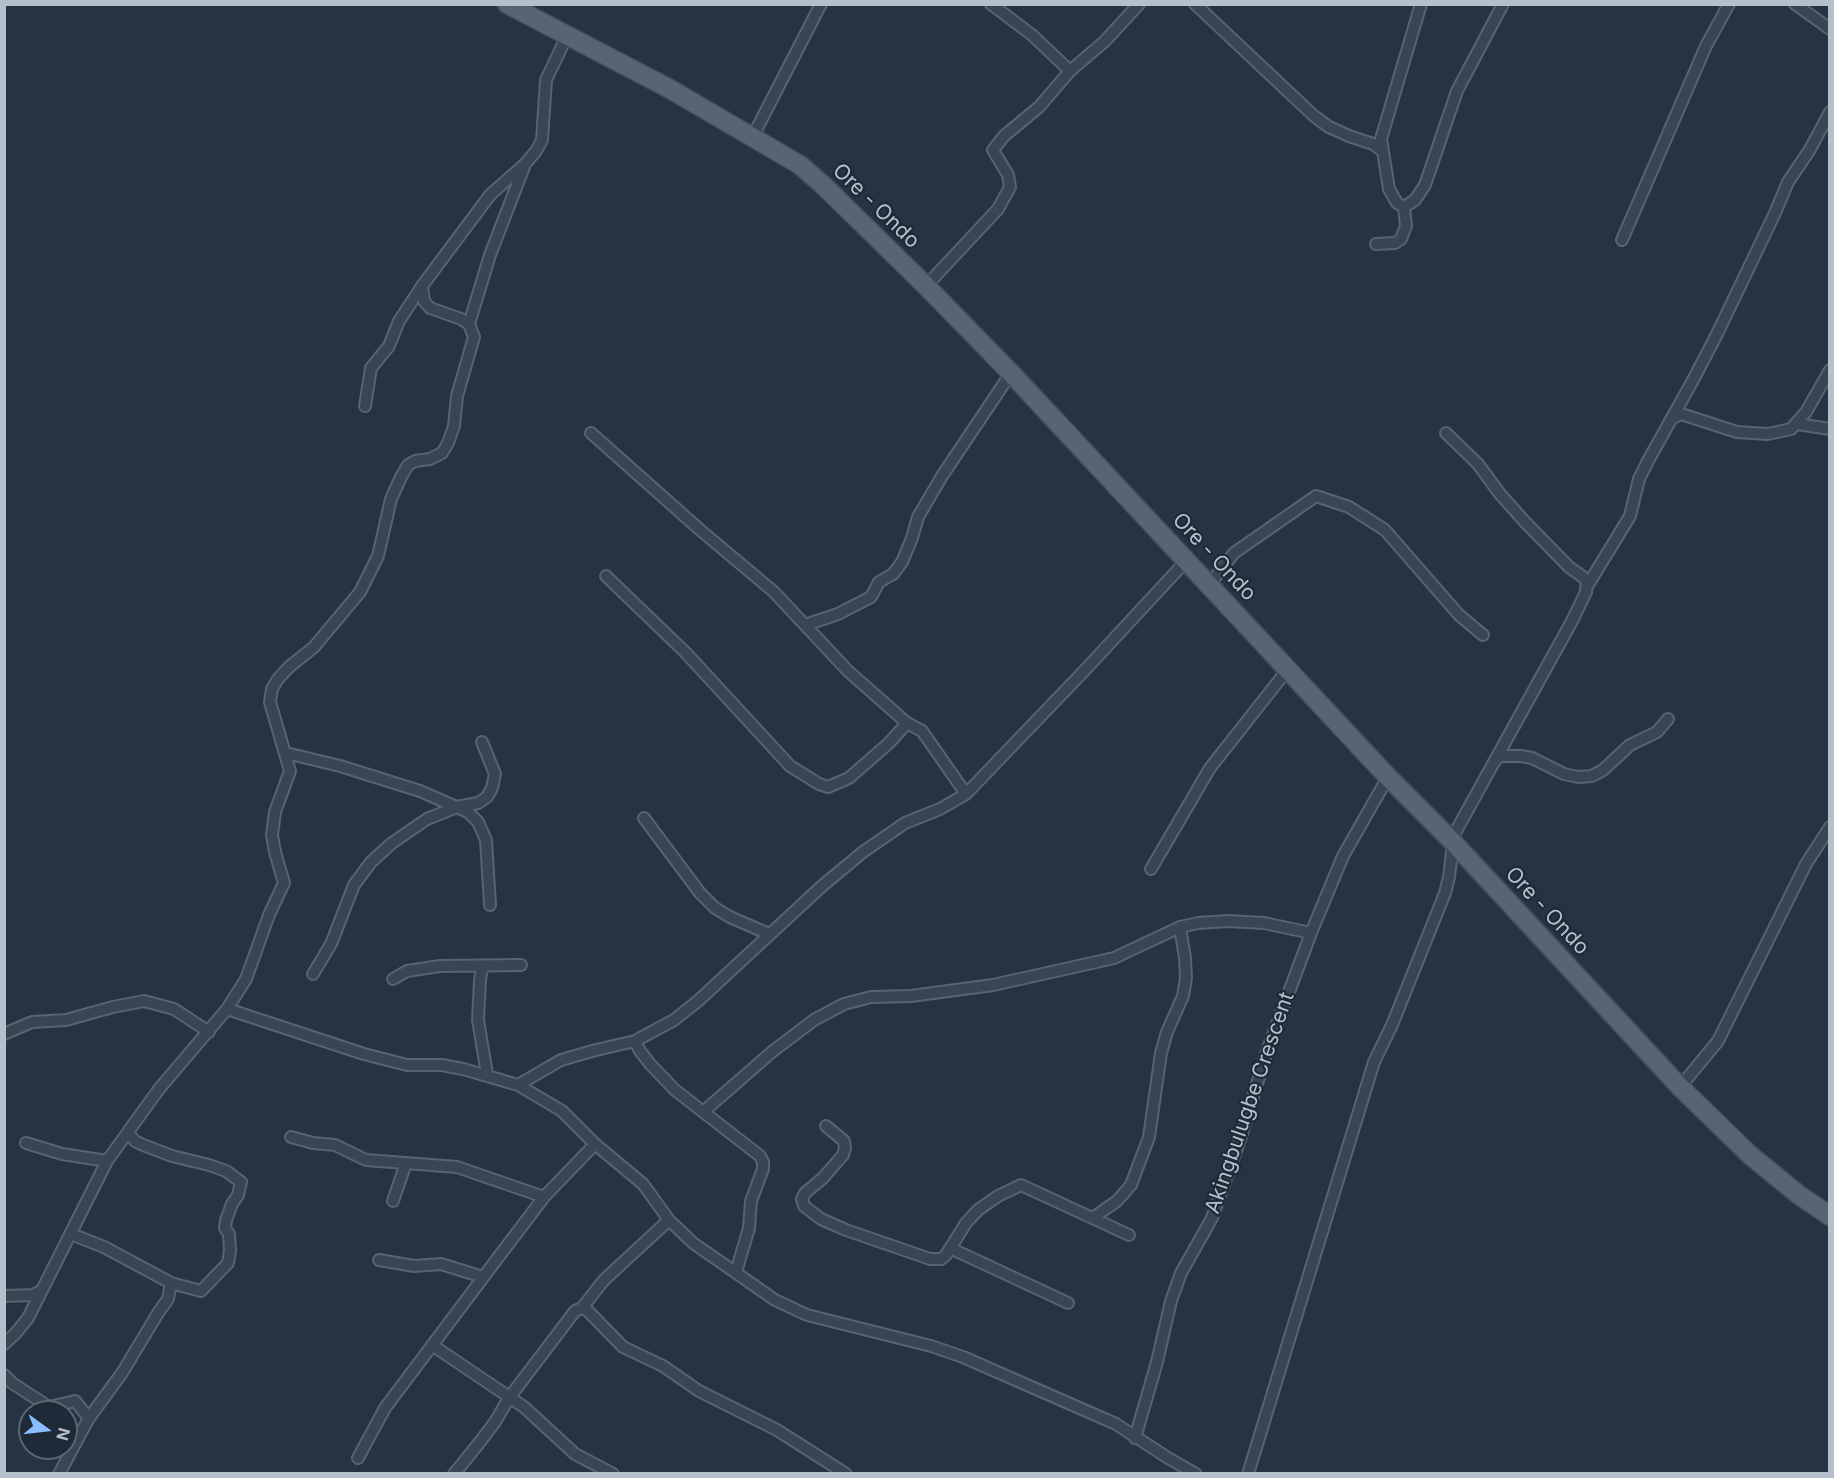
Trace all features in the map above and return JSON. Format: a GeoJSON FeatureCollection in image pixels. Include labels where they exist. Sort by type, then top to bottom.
{"type":"FeatureCollection","features":[{"type":"Feature","properties":{"kind":"main road","name":"Ore - Ondo"},"geometry":{"type":"LineString","coordinates":[[507,4],[670,89],[753,136],[800,165],[824,186],[1011,373],[1388,777],[1452,841],[1680,1088],[1750,1155],[1799,1195],[1830,1216]]}},
{"type":"Feature","properties":{"kind":"street"},"geometry":{"type":"LineString","coordinates":[[753,136],[821,4]]}},
{"type":"Feature","properties":{"kind":"street"},"geometry":{"type":"LineString","coordinates":[[992,4],[1032,35],[1070,71]]}},
{"type":"Feature","properties":{"kind":"street"},"geometry":{"type":"LineString","coordinates":[[926,286],[998,210],[1010,187],[1008,176],[993,150],[1004,136],[1039,107],[1070,71],[1105,41],[1139,4]]}},
{"type":"Feature","properties":{"kind":"street"},"geometry":{"type":"LineString","coordinates":[[1195,4],[1314,116],[1329,127],[1373,144],[1381,150]]}},
{"type":"Feature","properties":{"kind":"street"},"geometry":{"type":"LineString","coordinates":[[1404,207],[1397,203],[1389,189],[1381,139],[1421,4]]}},
{"type":"Feature","properties":{"kind":"street"},"geometry":{"type":"LineString","coordinates":[[1404,207],[1415,200],[1425,185],[1457,91],[1503,4]]}},
{"type":"Feature","properties":{"kind":"street"},"geometry":{"type":"LineString","coordinates":[[1622,240],[1706,46],[1729,4]]}},
{"type":"Feature","properties":{"kind":"street"},"geometry":{"type":"LineString","coordinates":[[1795,4],[1830,29]]}},
{"type":"Feature","properties":{"kind":"street"},"geometry":{"type":"LineString","coordinates":[[365,406],[371,368],[389,346],[399,321],[422,286],[490,195],[525,164],[542,140],[546,80],[567,36]]}},
{"type":"Feature","properties":{"kind":"street"},"geometry":{"type":"LineString","coordinates":[[1248,1473],[1374,1062],[1392,1025],[1445,893],[1449,877],[1452,841],[1572,621],[1586,588],[1630,516],[1639,479],[1717,334],[1788,182],[1809,151],[1830,112]]}},
{"type":"Feature","properties":{"kind":"street"},"geometry":{"type":"LineString","coordinates":[[469,324],[490,255],[525,164]]}},
{"type":"Feature","properties":{"kind":"street"},"geometry":{"type":"LineString","coordinates":[[1376,244],[1395,243],[1401,240],[1406,226],[1404,207]]}},
{"type":"Feature","properties":{"kind":"street"},"geometry":{"type":"LineString","coordinates":[[4,1344],[28,1318],[106,1161],[159,1089],[227,1009],[246,979],[269,915],[284,883],[274,852],[272,835],[275,812],[290,771],[270,702],[272,689],[278,679],[314,646],[360,592],[378,556],[391,499],[408,465],[442,453],[454,426],[457,396],[474,337],[469,324],[430,308],[424,301],[422,286]]}},
{"type":"Feature","properties":{"kind":"street"},"geometry":{"type":"LineString","coordinates":[[1670,419],[1680,414],[1737,432],[1768,434],[1791,429],[1819,392],[1830,370]]}},
{"type":"Feature","properties":{"kind":"street"},"geometry":{"type":"LineString","coordinates":[[805,625],[838,614],[871,597],[879,582],[893,574],[902,562],[918,517],[942,476],[1011,373]]}},
{"type":"Feature","properties":{"kind":"street"},"geometry":{"type":"LineString","coordinates":[[1797,424],[1830,429]]}},
{"type":"Feature","properties":{"kind":"street"},"geometry":{"type":"LineString","coordinates":[[591,433],[774,592],[848,671],[907,723],[922,731],[966,794]]}},
{"type":"Feature","properties":{"kind":"street"},"geometry":{"type":"LineString","coordinates":[[1446,433],[1478,464],[1525,522],[1569,567],[1583,577],[1587,582],[1586,588]]}},
{"type":"Feature","properties":{"kind":"street"},"geometry":{"type":"LineString","coordinates":[[1209,585],[1234,553],[1316,496],[1349,507],[1385,530],[1459,615],[1483,635]]}},
{"type":"Feature","properties":{"kind":"street"},"geometry":{"type":"LineString","coordinates":[[518,1085],[561,1060],[635,1041],[682,1014],[862,852],[905,823],[940,809],[966,794],[1186,561]]}},
{"type":"Feature","properties":{"kind":"street"},"geometry":{"type":"LineString","coordinates":[[606,576],[686,653],[790,766],[819,784],[828,787],[849,778],[889,744],[907,723]]}},
{"type":"Feature","properties":{"kind":"street"},"geometry":{"type":"LineString","coordinates":[[1151,869],[1210,768],[1288,669]]}},
{"type":"Feature","properties":{"kind":"street"},"geometry":{"type":"LineString","coordinates":[[1495,760],[1501,756],[1521,756],[1532,758],[1564,774],[1578,777],[1592,776],[1603,770],[1630,745],[1658,732],[1668,720]]}},
{"type":"Feature","properties":{"kind":"street"},"geometry":{"type":"LineString","coordinates":[[313,974],[331,944],[354,885],[371,862],[392,843],[420,824],[457,807],[478,803],[487,797],[495,774],[482,742]]}},
{"type":"Feature","properties":{"kind":"street"},"geometry":{"type":"LineString","coordinates":[[286,753],[340,766],[408,787],[468,812],[484,831],[490,905]]}},
{"type":"Feature","properties":{"kind":"street","name":"Akingbulugbe Crescent"},"geometry":{"type":"LineString","coordinates":[[1136,1438],[1171,1301],[1181,1273],[1212,1218],[1268,1051],[1342,856],[1388,777]]}},
{"type":"Feature","properties":{"kind":"street"},"geometry":{"type":"LineString","coordinates":[[644,818],[700,893],[715,908],[769,934]]}},
{"type":"Feature","properties":{"kind":"street"},"geometry":{"type":"LineString","coordinates":[[1680,1088],[1718,1041],[1806,864],[1830,827]]}},
{"type":"Feature","properties":{"kind":"street"},"geometry":{"type":"LineString","coordinates":[[703,1112],[789,1038],[814,1020],[844,1004],[871,998],[911,996],[993,985],[1114,958],[1179,927],[1198,923],[1228,921],[1264,924],[1311,933]]}},
{"type":"Feature","properties":{"kind":"street"},"geometry":{"type":"LineString","coordinates":[[1094,1217],[1117,1201],[1131,1185],[1149,1137],[1161,1053],[1167,1032],[1183,996],[1186,978],[1179,927]]}},
{"type":"Feature","properties":{"kind":"street"},"geometry":{"type":"LineString","coordinates":[[393,979],[407,971],[440,966],[521,965]]}},
{"type":"Feature","properties":{"kind":"street"},"geometry":{"type":"LineString","coordinates":[[486,966],[482,969],[480,980],[478,1020],[487,1074]]}},
{"type":"Feature","properties":{"kind":"street"},"geometry":{"type":"LineString","coordinates":[[4,1034],[32,1022],[66,1020],[144,1001],[174,1009],[209,1032]]}},
{"type":"Feature","properties":{"kind":"street"},"geometry":{"type":"LineString","coordinates":[[227,1009],[364,1054],[407,1065],[442,1065],[487,1074],[518,1085],[562,1111],[595,1144],[643,1184],[669,1220],[693,1243],[775,1300],[807,1315],[931,1346],[963,1357],[1116,1424],[1196,1473]]}},
{"type":"Feature","properties":{"kind":"street"},"geometry":{"type":"LineString","coordinates":[[635,1041],[650,1064],[675,1090],[760,1156],[763,1162],[763,1169],[751,1201],[748,1228],[736,1272]]}},
{"type":"Feature","properties":{"kind":"street"},"geometry":{"type":"LineString","coordinates":[[826,1126],[844,1141],[843,1155],[802,1199],[804,1206],[821,1219],[846,1230],[930,1259],[941,1259],[978,1210],[998,1196],[1022,1185],[1129,1235]]}},
{"type":"Feature","properties":{"kind":"street"},"geometry":{"type":"LineString","coordinates":[[71,1234],[104,1247],[171,1283],[201,1291],[228,1263],[230,1251],[229,1234],[225,1228],[226,1220],[238,1195],[241,1182],[226,1171],[143,1145],[135,1141],[128,1133]]}},
{"type":"Feature","properties":{"kind":"street"},"geometry":{"type":"LineString","coordinates":[[291,1137],[313,1143],[335,1145],[366,1160],[457,1167],[544,1197]]}},
{"type":"Feature","properties":{"kind":"street"},"geometry":{"type":"LineString","coordinates":[[26,1143],[62,1154],[106,1161]]}},
{"type":"Feature","properties":{"kind":"street"},"geometry":{"type":"LineString","coordinates":[[358,1458],[386,1408],[483,1277],[544,1197],[595,1144]]}},
{"type":"Feature","properties":{"kind":"street"},"geometry":{"type":"LineString","coordinates":[[393,1201],[406,1163]]}},
{"type":"Feature","properties":{"kind":"street"},"geometry":{"type":"LineString","coordinates":[[453,1473],[495,1422],[509,1398],[575,1311],[582,1308],[604,1280],[669,1220]]}},
{"type":"Feature","properties":{"kind":"street"},"geometry":{"type":"LineString","coordinates":[[950,1248],[1068,1303]]}},
{"type":"Feature","properties":{"kind":"street"},"geometry":{"type":"LineString","coordinates":[[379,1260],[414,1266],[441,1264],[483,1277]]}},
{"type":"Feature","properties":{"kind":"street"},"geometry":{"type":"LineString","coordinates":[[59,1473],[89,1418],[122,1373],[168,1299],[171,1283]]}},
{"type":"Feature","properties":{"kind":"street"},"geometry":{"type":"LineString","coordinates":[[4,1296],[33,1295],[42,1290]]}},
{"type":"Feature","properties":{"kind":"street"},"geometry":{"type":"LineString","coordinates":[[582,1308],[587,1310],[623,1347],[663,1366],[699,1392],[777,1430],[846,1473]]}},
{"type":"Feature","properties":{"kind":"street"},"geometry":{"type":"LineString","coordinates":[[432,1345],[524,1407],[575,1454],[613,1473]]}},
{"type":"Feature","properties":{"kind":"street"},"geometry":{"type":"LineString","coordinates":[[4,1375],[12,1383],[49,1407],[75,1401],[89,1418]]}}]}
